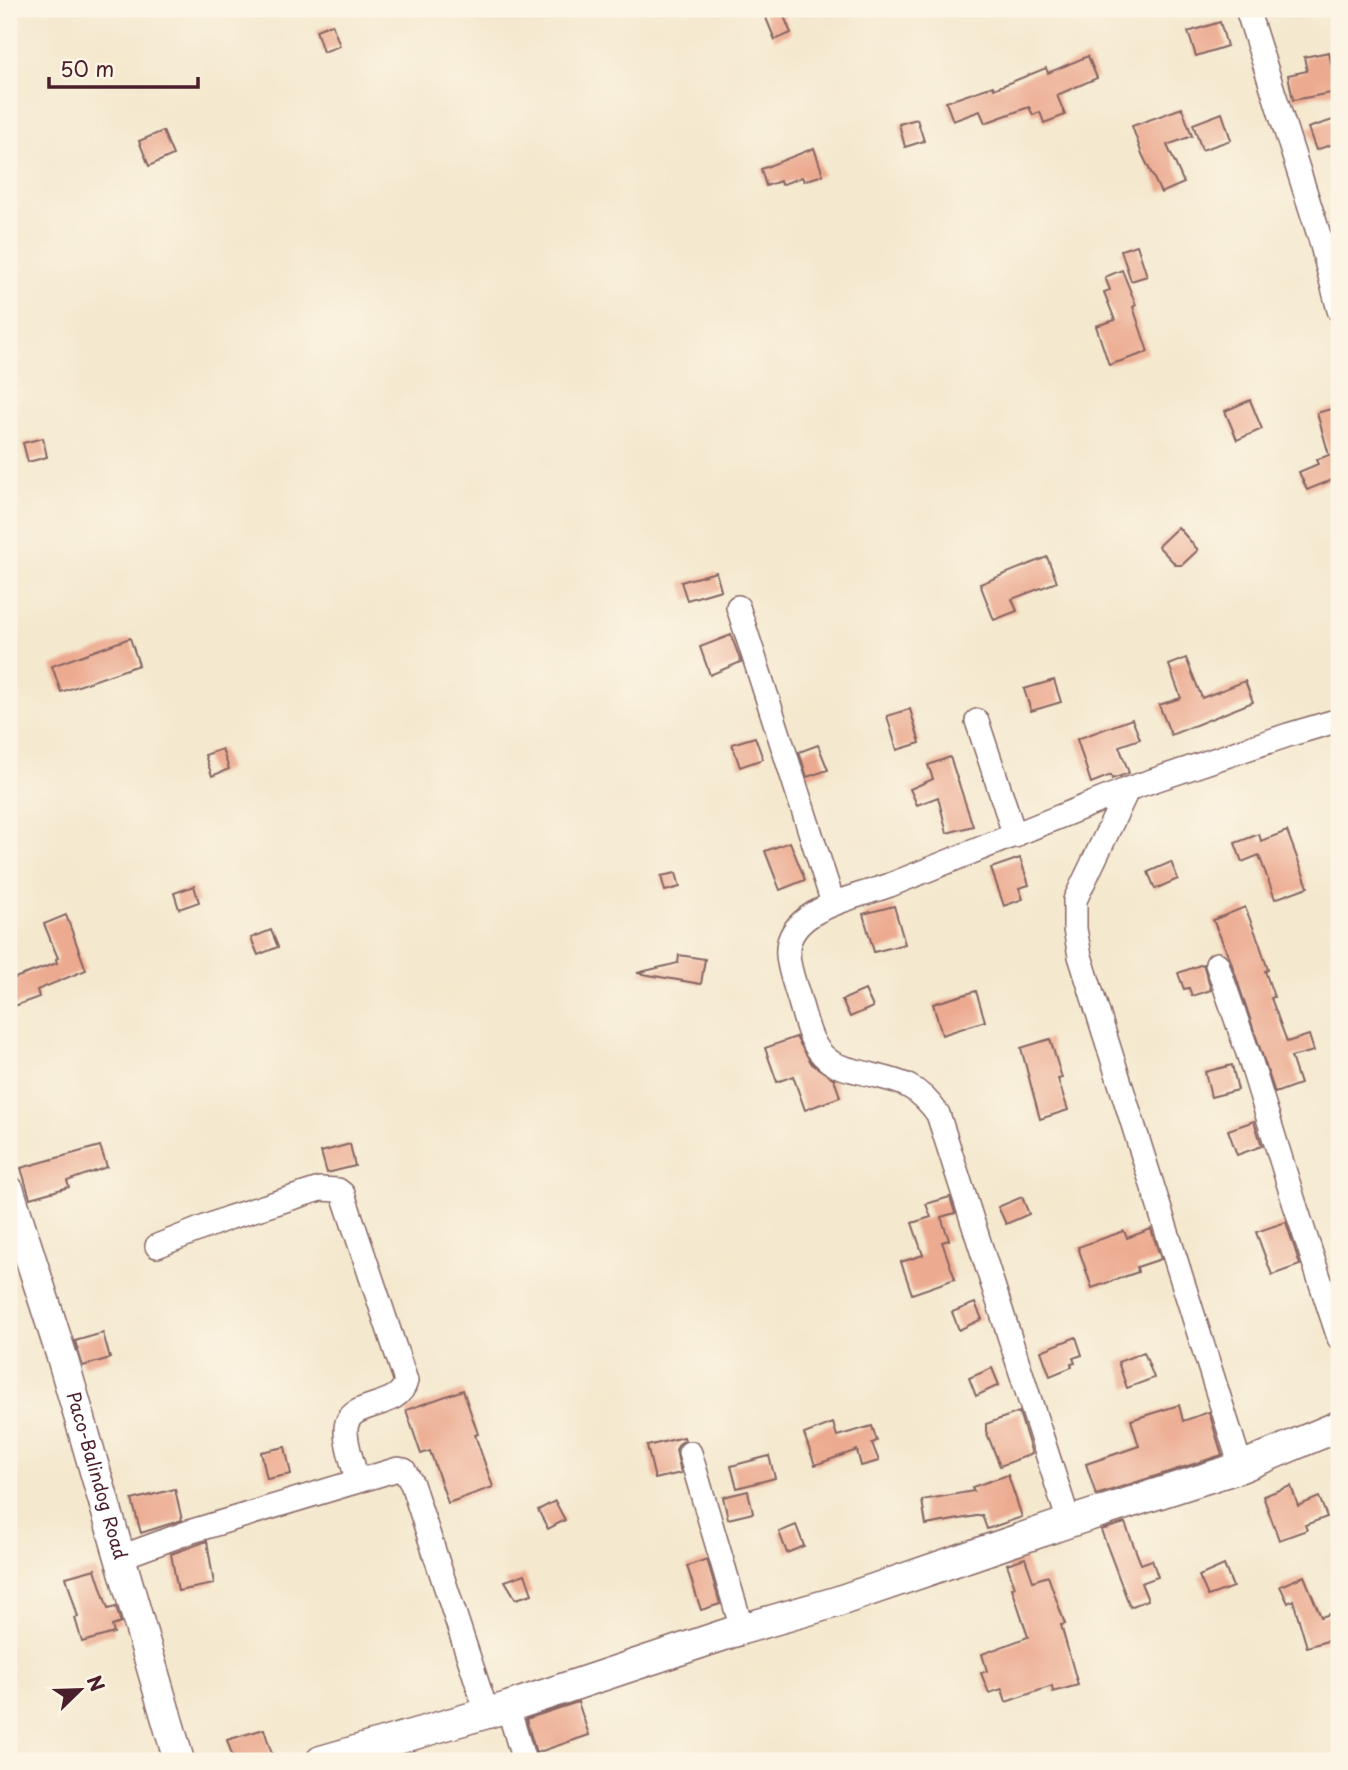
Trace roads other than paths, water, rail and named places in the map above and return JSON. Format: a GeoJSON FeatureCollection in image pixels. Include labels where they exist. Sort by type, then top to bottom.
{"type":"FeatureCollection","features":[{"type":"Feature","properties":{"kind":"street"},"geometry":{"type":"LineString","coordinates":[[1247,9],[1329,235],[1339,310]]}},
{"type":"Feature","properties":{"kind":"street"},"geometry":{"type":"LineString","coordinates":[[738,607],[833,903]]}},
{"type":"Feature","properties":{"kind":"street"},"geometry":{"type":"LineString","coordinates":[[1069,1522],[938,1114],[916,1088],[848,1069],[828,1061],[818,1051],[810,1035],[788,951],[790,940],[802,922],[833,903],[890,886],[1128,789],[1339,720]]}},
{"type":"Feature","properties":{"kind":"street"},"geometry":{"type":"LineString","coordinates":[[976,721],[1015,836]]}},
{"type":"Feature","properties":{"kind":"street"},"geometry":{"type":"LineString","coordinates":[[1128,789],[1076,900],[1077,943],[1241,1467]]}},
{"type":"Feature","properties":{"kind":"street"},"geometry":{"type":"LineString","coordinates":[[1217,964],[1339,1339]]}},
{"type":"Feature","properties":{"kind":"street"},"geometry":{"type":"LineString","coordinates":[[157,1246],[228,1218],[320,1189],[338,1190],[343,1194],[406,1381],[404,1389],[395,1398],[351,1415],[347,1422],[346,1432],[357,1481]]}},
{"type":"Feature","properties":{"kind":"street","name":"Paco-Balindog Road"},"geometry":{"type":"LineString","coordinates":[[9,1191],[62,1357],[179,1761]]}},
{"type":"Feature","properties":{"kind":"street"},"geometry":{"type":"LineString","coordinates":[[321,1761],[497,1710],[743,1629],[836,1602],[1069,1522],[1241,1467],[1339,1426]]}},
{"type":"Feature","properties":{"kind":"street"},"geometry":{"type":"LineString","coordinates":[[690,1452],[743,1629]]}},
{"type":"Feature","properties":{"kind":"street"},"geometry":{"type":"LineString","coordinates":[[121,1557],[189,1532],[398,1469],[404,1470],[408,1474],[497,1710],[524,1761]]}}]}
